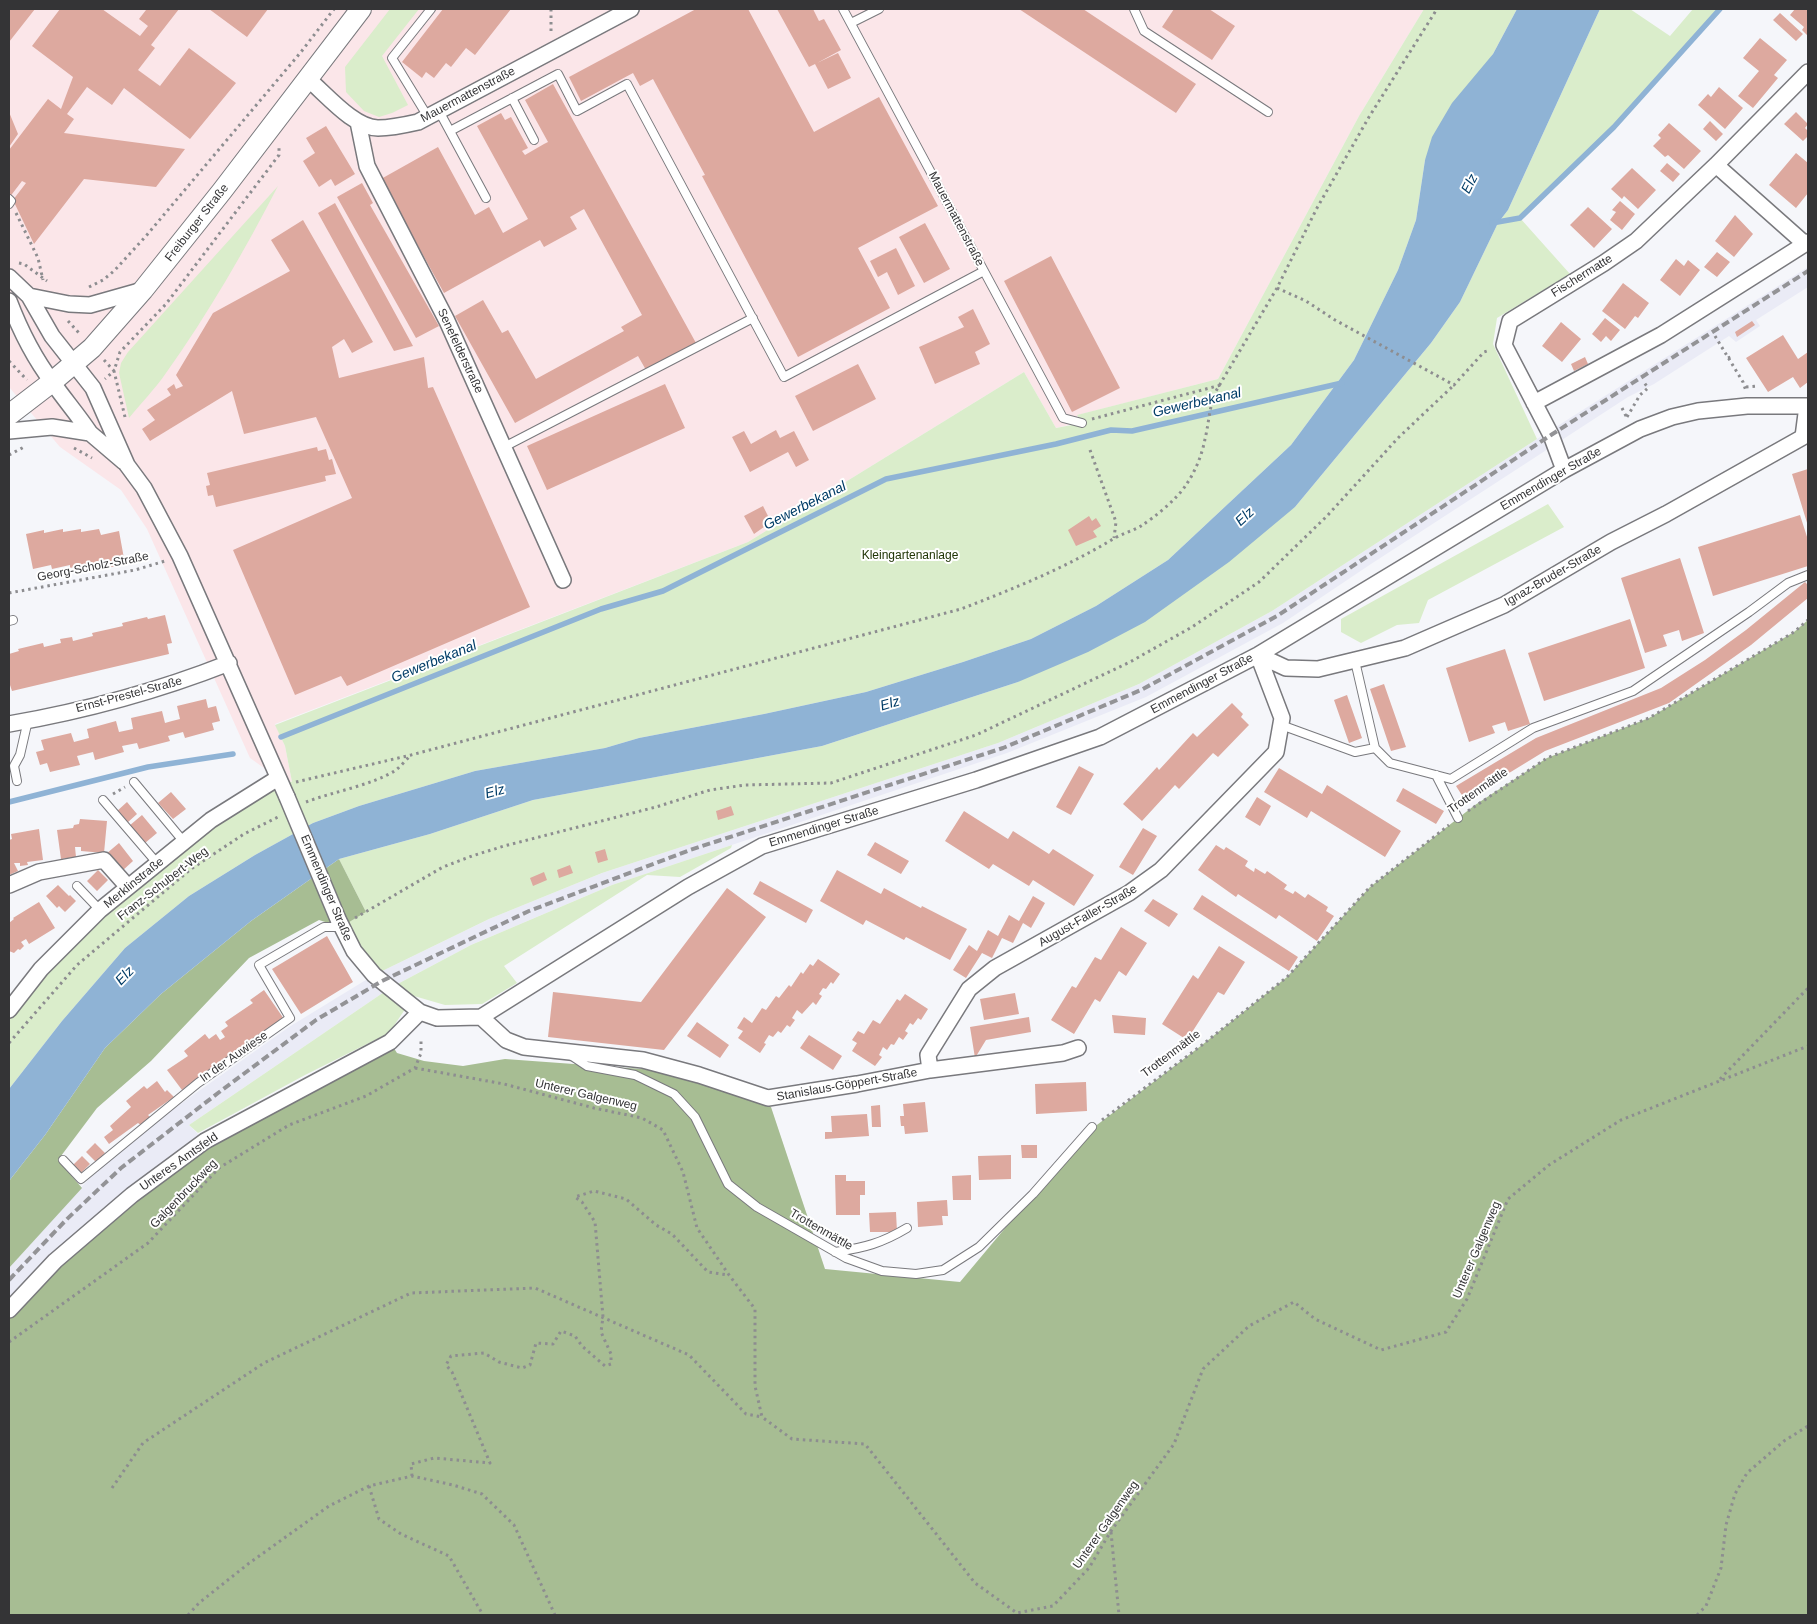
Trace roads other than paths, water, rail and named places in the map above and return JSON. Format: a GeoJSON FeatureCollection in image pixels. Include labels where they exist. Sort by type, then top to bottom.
{"type":"FeatureCollection","features":[{"type":"Feature","properties":{"kind":"street","name":"Freiburger Straße"},"geometry":{"type":"LineString","coordinates":[[9,415],[92,348],[143,290],[222,192],[361,9]]}},
{"type":"Feature","properties":{"kind":"street","name":"Mauermattenstraße"},"geometry":{"type":"LineString","coordinates":[[308,79],[358,122],[377,128],[418,122],[631,9]]}},
{"type":"Feature","properties":{"kind":"street","name":"Fischermatte"},"geometry":{"type":"LineString","coordinates":[[1534,403],[1504,344],[1510,321],[1636,241],[1716,165],[1808,72]]}},
{"type":"Feature","properties":{"kind":"street","name":"Senefelderstraße"},"geometry":{"type":"LineString","coordinates":[[358,122],[367,166],[447,320],[563,580]]}},
{"type":"Feature","properties":{"kind":"street"},"geometry":{"type":"LineString","coordinates":[[1564,470],[1551,435],[1534,403],[1661,335],[1807,243],[1716,165]]}},
{"type":"Feature","properties":{"kind":"street"},"geometry":{"type":"LineString","coordinates":[[9,278],[29,296],[69,304],[90,305],[143,290]]}},
{"type":"Feature","properties":{"kind":"street","name":"Emmendinger Straße"},"geometry":{"type":"LineString","coordinates":[[29,296],[52,336],[94,388],[127,465]]}},
{"type":"Feature","properties":{"kind":"street","name":"Emmendinger Straße"},"geometry":{"type":"LineString","coordinates":[[9,301],[32,352],[52,382],[90,433],[127,465],[144,488],[180,556],[229,663],[278,778],[293,801],[340,923],[354,952],[374,975],[420,1012],[437,1018],[482,1017],[688,887],[762,846],[966,783],[1100,737],[1258,655],[1564,470],[1640,429],[1672,417],[1698,411],[1748,406],[1808,406]]}},
{"type":"Feature","properties":{"kind":"street","name":"Ignaz-Bruder-Straße"},"geometry":{"type":"LineString","coordinates":[[1258,655],[1286,668],[1318,669],[1405,648],[1504,605],[1611,542],[1666,514],[1803,437],[1808,406]]}},
{"type":"Feature","properties":{"kind":"street"},"geometry":{"type":"LineString","coordinates":[[9,431],[52,427],[90,433]]}},
{"type":"Feature","properties":{"kind":"street","name":"August-Faller-Straße"},"geometry":{"type":"LineString","coordinates":[[930,1070],[928,1055],[969,989],[995,968],[1129,893],[1161,870],[1276,752],[1282,718],[1258,655]]}},
{"type":"Feature","properties":{"kind":"street","name":"Ernst-Prestel-Straße"},"geometry":{"type":"LineString","coordinates":[[9,724],[86,708],[195,677],[229,663]]}},
{"type":"Feature","properties":{"kind":"street","name":"Merklinstraße"},"geometry":{"type":"LineString","coordinates":[[9,1010],[41,969],[100,910],[211,820],[278,778]]}},
{"type":"Feature","properties":{"kind":"street"},"geometry":{"type":"LineString","coordinates":[[9,885],[39,872],[104,860],[128,887]]}},
{"type":"Feature","properties":{"kind":"street","name":"Unteres Amtsfeld"},"geometry":{"type":"LineString","coordinates":[[9,1310],[55,1261],[132,1195],[205,1141],[390,1042],[420,1012]]}},
{"type":"Feature","properties":{"kind":"street","name":"Stanislaus-Göppert-Straße"},"geometry":{"type":"LineString","coordinates":[[482,1017],[506,1040],[524,1047],[643,1060],[699,1075],[768,1098],[930,1070],[1063,1054],[1078,1048]]}},
{"type":"Feature","properties":{"kind":"lane"},"geometry":{"type":"LineString","coordinates":[[431,9],[392,58],[433,114],[450,131],[486,198]]}},
{"type":"Feature","properties":{"kind":"lane","name":"Mauermattenstraße"},"geometry":{"type":"LineString","coordinates":[[843,9],[1064,418],[1078,422]]}},
{"type":"Feature","properties":{"kind":"lane"},"geometry":{"type":"LineString","coordinates":[[851,23],[879,9]]}},
{"type":"Feature","properties":{"kind":"lane"},"geometry":{"type":"LineString","coordinates":[[1134,9],[1144,31],[1268,112]]}},
{"type":"Feature","properties":{"kind":"lane"},"geometry":{"type":"LineString","coordinates":[[450,131],[558,74],[578,111],[627,84],[784,377],[984,271]]}},
{"type":"Feature","properties":{"kind":"lane"},"geometry":{"type":"LineString","coordinates":[[512,98],[534,140]]}},
{"type":"Feature","properties":{"kind":"lane"},"geometry":{"type":"LineString","coordinates":[[504,447],[753,318]]}},
{"type":"Feature","properties":{"kind":"lane"},"geometry":{"type":"LineString","coordinates":[[1355,660],[1375,748],[1390,763],[1452,779],[1533,728],[1633,691],[1788,583],[1808,575]]}},
{"type":"Feature","properties":{"kind":"lane"},"geometry":{"type":"LineString","coordinates":[[17,781],[14,766],[20,755],[28,720]]}},
{"type":"Feature","properties":{"kind":"lane"},"geometry":{"type":"LineString","coordinates":[[1281,725],[1355,752],[1375,748]]}},
{"type":"Feature","properties":{"kind":"lane"},"geometry":{"type":"LineString","coordinates":[[1436,775],[1458,818]]}},
{"type":"Feature","properties":{"kind":"lane"},"geometry":{"type":"LineString","coordinates":[[134,782],[184,842]]}},
{"type":"Feature","properties":{"kind":"lane"},"geometry":{"type":"LineString","coordinates":[[104,800],[157,863]]}},
{"type":"Feature","properties":{"kind":"lane"},"geometry":{"type":"LineString","coordinates":[[77,886],[100,910]]}},
{"type":"Feature","properties":{"kind":"lane","name":"In der Auwiese"},"geometry":{"type":"LineString","coordinates":[[63,1160],[81,1179],[198,1083],[290,1018],[259,965],[324,928],[340,923]]}},
{"type":"Feature","properties":{"kind":"lane"},"geometry":{"type":"LineString","coordinates":[[292,945],[298,954]]}},
{"type":"Feature","properties":{"kind":"lane","name":"Trottenmättle"},"geometry":{"type":"LineString","coordinates":[[566,1052],[587,1066],[635,1075],[674,1094],[695,1117],[728,1184],[756,1207],[835,1252],[882,1271],[916,1274],[943,1270],[979,1247],[1033,1194],[1092,1127]]}},
{"type":"Feature","properties":{"kind":"lane"},"geometry":{"type":"LineString","coordinates":[[835,1252],[862,1249],[894,1236],[907,1228]]}},
{"type":"Feature","properties":{"kind":"water","name":"Elz"},"geometry":{"type":"Polygon","coordinates":[[[1517,9],[1600,9],[1508,210],[1498,223],[1460,302],[1431,343],[1295,507],[1229,562],[1145,622],[1088,652],[1018,682],[822,746],[533,800],[430,834],[339,859],[251,921],[161,994],[105,1048],[45,1135],[9,1181],[9,1089],[62,1021],[125,948],[189,896],[255,855],[313,823],[359,806],[475,771],[605,748],[639,738],[866,692],[1031,639],[1096,606],[1168,560],[1291,445],[1354,360],[1398,270],[1416,220],[1425,160],[1432,137],[1452,103],[1493,54],[1517,9]]]}},
{"type":"Feature","properties":{"kind":"waterway"},"geometry":{"type":"LineString","coordinates":[[1492,223],[1520,218],[1614,127],[1720,9]]}},
{"type":"Feature","properties":{"kind":"waterway","name":"Gewerbekanal"},"geometry":{"type":"LineString","coordinates":[[281,737],[601,609],[663,591],[886,479],[1056,444],[1111,430],[1132,431],[1342,383]]}},
{"type":"Feature","properties":{"kind":"waterway","name":"Gewerbekanal"},"geometry":{"type":"LineString","coordinates":[[9,802],[148,767],[233,754]]}},
{"type":"Feature","properties":{"kind":"railway"},"geometry":{"type":"LineString","coordinates":[[9,1280],[66,1220],[121,1168],[316,1020],[382,981],[529,911],[690,850],[1003,748],[1141,690],[1277,616],[1551,435],[1808,271]]}},
{"type":"Feature","properties":{"kind":"park label","name":"Kleingartenanlage"},"geometry":{"type":"Point","coordinates":[910,556]}}]}
